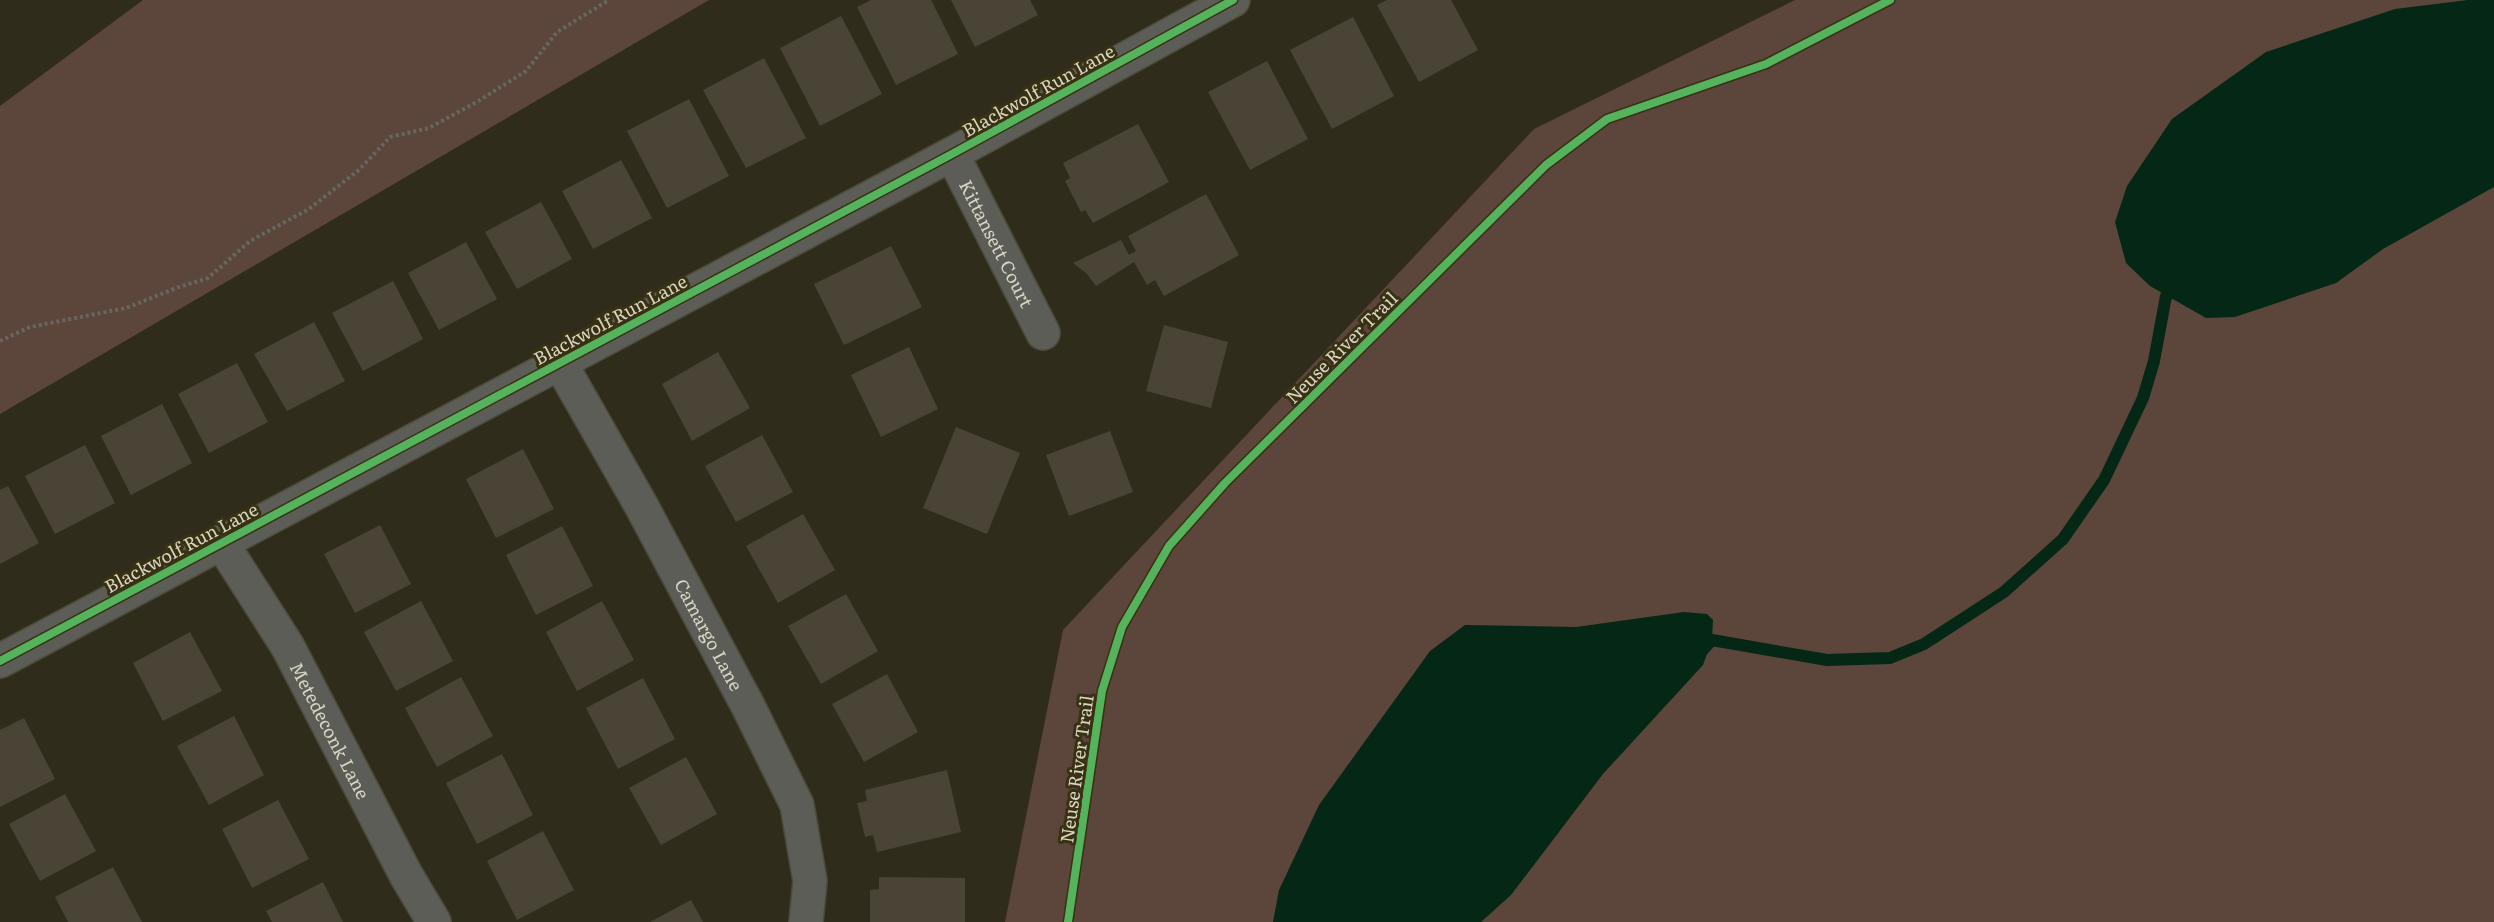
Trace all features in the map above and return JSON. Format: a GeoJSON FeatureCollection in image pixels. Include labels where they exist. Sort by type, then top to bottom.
{"type":"FeatureCollection","features":[{"type":"Feature","properties":{"kind":"street","name":"Blackwolf Run Lane"},"geometry":{"type":"LineString","coordinates":[[0,661],[952,154],[1233,0]]}},
{"type":"Feature","properties":{"kind":"street","name":"Kittansett Court"},"geometry":{"type":"LineString","coordinates":[[952,154],[1043,333]]}},
{"type":"Feature","properties":{"kind":"street","name":"Camargo Lane"},"geometry":{"type":"LineString","coordinates":[[560,363],[748,706],[797,806],[810,881],[806,922]]}},
{"type":"Feature","properties":{"kind":"street","name":"Metedeconk Lane"},"geometry":{"type":"LineString","coordinates":[[221,542],[288,647],[406,875],[434,922]]}},
{"type":"Feature","properties":{"kind":"path"},"geometry":{"type":"LineString","coordinates":[[0,341],[30,327],[126,308],[178,287],[208,278],[250,241],[309,209],[360,169],[390,136],[429,128],[475,103],[526,71],[557,32],[609,0]]}},
{"type":"Feature","properties":{"kind":"shaded area"},"geometry":{"type":"Polygon","coordinates":[[[143,0],[709,0],[0,414],[0,106],[143,0]]]}},
{"type":"Feature","properties":{"kind":"shaded area"},"geometry":{"type":"Polygon","coordinates":[[[1795,0],[2494,0],[2494,922],[1005,922],[1063,630],[1534,129],[1795,0]]]}},
{"type":"Feature","properties":{"kind":"shaded area"},"geometry":{"type":"Polygon","coordinates":[[[2468,0],[2494,0],[2494,187],[2383,249],[2336,283],[2235,317],[2206,318],[2150,286],[2126,263],[2115,222],[2127,186],[2172,119],[2266,52],[2395,9],[2468,0]]]}},
{"type":"Feature","properties":{"kind":"shaded area"},"geometry":{"type":"Polygon","coordinates":[[[1684,612],[1707,614],[1713,620],[1712,640],[1703,665],[1603,774],[1511,895],[1481,922],[1273,922],[1279,890],[1319,805],[1430,651],[1465,625],[1576,627],[1684,612]]]}},
{"type":"Feature","properties":{"kind":"building"},"geometry":{"type":"Polygon","coordinates":[[[871,0],[931,0],[958,54],[896,85],[857,7],[871,0]]]}},
{"type":"Feature","properties":{"kind":"building"},"geometry":{"type":"Polygon","coordinates":[[[951,0],[1030,0],[1038,15],[975,47],[951,0]]]}},
{"type":"Feature","properties":{"kind":"building"},"geometry":{"type":"Polygon","coordinates":[[[1387,0],[1451,0],[1478,50],[1419,82],[1377,5],[1387,0]]]}},
{"type":"Feature","properties":{"kind":"building"},"geometry":{"type":"Polygon","coordinates":[[[841,16],[882,94],[820,126],[780,48],[841,16]]]}},
{"type":"Feature","properties":{"kind":"building"},"geometry":{"type":"Polygon","coordinates":[[[1353,17],[1394,96],[1332,129],[1290,50],[1353,17]]]}},
{"type":"Feature","properties":{"kind":"building"},"geometry":{"type":"Polygon","coordinates":[[[764,58],[806,138],[746,168],[703,90],[764,58]]]}},
{"type":"Feature","properties":{"kind":"building"},"geometry":{"type":"Polygon","coordinates":[[[1267,61],[1308,139],[1250,170],[1208,92],[1267,61]]]}},
{"type":"Feature","properties":{"kind":"building"},"geometry":{"type":"Polygon","coordinates":[[[689,99],[729,176],[667,208],[627,131],[689,99]]]}},
{"type":"Feature","properties":{"kind":"building"},"geometry":{"type":"Polygon","coordinates":[[[1138,124],[1169,182],[1093,223],[1085,210],[1081,212],[1065,181],[1070,178],[1063,163],[1138,124]]]}},
{"type":"Feature","properties":{"kind":"building"},"geometry":{"type":"Polygon","coordinates":[[[621,160],[652,218],[593,249],[562,191],[621,160]]]}},
{"type":"Feature","properties":{"kind":"building"},"geometry":{"type":"Polygon","coordinates":[[[1206,194],[1239,255],[1164,296],[1155,280],[1147,285],[1134,262],[1096,286],[1087,274],[1073,263],[1121,240],[1129,255],[1136,251],[1128,236],[1206,194]]]}},
{"type":"Feature","properties":{"kind":"building"},"geometry":{"type":"Polygon","coordinates":[[[541,202],[572,259],[517,289],[485,232],[541,202]]]}},
{"type":"Feature","properties":{"kind":"building"},"geometry":{"type":"Polygon","coordinates":[[[466,242],[497,299],[439,330],[408,273],[466,242]]]}},
{"type":"Feature","properties":{"kind":"building"},"geometry":{"type":"Polygon","coordinates":[[[891,246],[922,307],[844,345],[814,284],[891,246]]]}},
{"type":"Feature","properties":{"kind":"building"},"geometry":{"type":"Polygon","coordinates":[[[393,281],[423,339],[363,371],[332,313],[393,281]]]}},
{"type":"Feature","properties":{"kind":"building"},"geometry":{"type":"Polygon","coordinates":[[[314,322],[345,381],[287,411],[254,354],[314,322]]]}},
{"type":"Feature","properties":{"kind":"building"},"geometry":{"type":"Polygon","coordinates":[[[1164,325],[1228,342],[1211,408],[1146,391],[1164,325]]]}},
{"type":"Feature","properties":{"kind":"building"},"geometry":{"type":"Polygon","coordinates":[[[909,347],[938,409],[881,437],[851,375],[909,347]]]}},
{"type":"Feature","properties":{"kind":"building"},"geometry":{"type":"Polygon","coordinates":[[[718,352],[750,408],[692,441],[662,384],[718,352]]]}},
{"type":"Feature","properties":{"kind":"building"},"geometry":{"type":"Polygon","coordinates":[[[237,363],[268,422],[209,453],[178,394],[237,363]]]}},
{"type":"Feature","properties":{"kind":"building"},"geometry":{"type":"Polygon","coordinates":[[[162,404],[192,463],[131,495],[101,436],[162,404]]]}},
{"type":"Feature","properties":{"kind":"building"},"geometry":{"type":"Polygon","coordinates":[[[956,427],[1020,453],[987,534],[923,508],[956,427]]]}},
{"type":"Feature","properties":{"kind":"building"},"geometry":{"type":"Polygon","coordinates":[[[1110,431],[1133,492],[1069,516],[1046,455],[1110,431]]]}},
{"type":"Feature","properties":{"kind":"building"},"geometry":{"type":"Polygon","coordinates":[[[762,435],[793,492],[736,522],[705,466],[762,435]]]}},
{"type":"Feature","properties":{"kind":"building"},"geometry":{"type":"Polygon","coordinates":[[[85,445],[115,503],[55,534],[25,476],[85,445]]]}},
{"type":"Feature","properties":{"kind":"building"},"geometry":{"type":"Polygon","coordinates":[[[523,449],[554,509],[496,538],[466,479],[523,449]]]}},
{"type":"Feature","properties":{"kind":"building"},"geometry":{"type":"Polygon","coordinates":[[[8,486],[39,543],[0,564],[0,490],[8,486]]]}},
{"type":"Feature","properties":{"kind":"building"},"geometry":{"type":"Polygon","coordinates":[[[803,514],[835,570],[778,603],[746,546],[803,514]]]}},
{"type":"Feature","properties":{"kind":"building"},"geometry":{"type":"Polygon","coordinates":[[[380,525],[411,584],[355,613],[324,554],[380,525]]]}},
{"type":"Feature","properties":{"kind":"building"},"geometry":{"type":"Polygon","coordinates":[[[562,526],[593,586],[536,615],[506,555],[562,526]]]}},
{"type":"Feature","properties":{"kind":"building"},"geometry":{"type":"Polygon","coordinates":[[[846,594],[878,651],[821,684],[788,626],[846,594]]]}},
{"type":"Feature","properties":{"kind":"building"},"geometry":{"type":"Polygon","coordinates":[[[421,601],[453,661],[396,691],[364,632],[421,601]]]}},
{"type":"Feature","properties":{"kind":"building"},"geometry":{"type":"Polygon","coordinates":[[[602,601],[634,660],[577,691],[546,632],[602,601]]]}},
{"type":"Feature","properties":{"kind":"building"},"geometry":{"type":"Polygon","coordinates":[[[190,632],[222,691],[163,721],[133,663],[190,632]]]}},
{"type":"Feature","properties":{"kind":"building"},"geometry":{"type":"Polygon","coordinates":[[[887,674],[918,732],[864,762],[832,704],[887,674]]]}},
{"type":"Feature","properties":{"kind":"building"},"geometry":{"type":"Polygon","coordinates":[[[461,677],[493,736],[437,767],[405,708],[461,677]]]}},
{"type":"Feature","properties":{"kind":"building"},"geometry":{"type":"Polygon","coordinates":[[[643,678],[675,739],[618,769],[586,708],[643,678]]]}},
{"type":"Feature","properties":{"kind":"building"},"geometry":{"type":"Polygon","coordinates":[[[234,716],[264,775],[209,805],[177,746],[234,716]]]}},
{"type":"Feature","properties":{"kind":"building"},"geometry":{"type":"Polygon","coordinates":[[[24,718],[55,779],[0,807],[0,730],[24,718]]]}},
{"type":"Feature","properties":{"kind":"building"},"geometry":{"type":"Polygon","coordinates":[[[502,754],[533,815],[477,844],[446,783],[502,754]]]}},
{"type":"Feature","properties":{"kind":"building"},"geometry":{"type":"Polygon","coordinates":[[[686,757],[717,814],[661,845],[629,788],[686,757]]]}},
{"type":"Feature","properties":{"kind":"building"},"geometry":{"type":"Polygon","coordinates":[[[947,770],[961,832],[877,852],[873,835],[865,837],[857,803],[867,801],[865,790],[947,770]]]}},
{"type":"Feature","properties":{"kind":"building"},"geometry":{"type":"Polygon","coordinates":[[[65,794],[96,851],[40,881],[9,824],[65,794]]]}},
{"type":"Feature","properties":{"kind":"building"},"geometry":{"type":"Polygon","coordinates":[[[278,800],[309,859],[252,888],[222,829],[278,800]]]}},
{"type":"Feature","properties":{"kind":"building"},"geometry":{"type":"Polygon","coordinates":[[[543,831],[574,890],[517,920],[487,861],[543,831]]]}},
{"type":"Feature","properties":{"kind":"building"},"geometry":{"type":"Polygon","coordinates":[[[113,867],[142,922],[68,922],[55,897],[113,867]]]}},
{"type":"Feature","properties":{"kind":"building"},"geometry":{"type":"Polygon","coordinates":[[[879,877],[965,878],[965,922],[870,922],[870,890],[879,889],[879,877]]]}},
{"type":"Feature","properties":{"kind":"building"},"geometry":{"type":"Polygon","coordinates":[[[323,882],[343,922],[272,922],[266,911],[323,882]]]}},
{"type":"Feature","properties":{"kind":"building"},"geometry":{"type":"Polygon","coordinates":[[[691,900],[703,922],[650,922],[691,900]]]}},
{"type":"Feature","properties":{"kind":"waterway"},"geometry":{"type":"LineString","coordinates":[[1701,652],[1712,640],[1827,660],[1890,658],[1924,644],[2004,592],[2063,539],[2104,480],[2143,398],[2154,361],[2166,296],[2178,289]]}},
{"type":"Feature","properties":{"kind":"cycle path"},"geometry":{"type":"LineString","coordinates":[[0,661],[952,154],[1233,0]]}},
{"type":"Feature","properties":{"kind":"cycle path","name":"Neuse River Trail"},"geometry":{"type":"LineString","coordinates":[[1068,922],[1102,691],[1122,627],[1169,546],[1225,483],[1546,165],[1607,119],[1766,64],[1890,0]]}}]}
